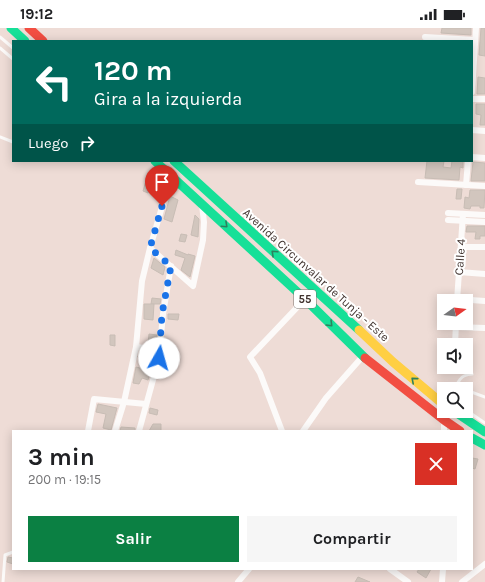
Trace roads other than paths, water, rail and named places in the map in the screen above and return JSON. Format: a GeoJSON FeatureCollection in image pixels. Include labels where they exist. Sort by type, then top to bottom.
{"type":"FeatureCollection","features":[{"type":"Feature","properties":{"kind":"highway"},"geometry":{"type":"LineString","coordinates":[[11,28],[24,40]]}},
{"type":"Feature","properties":{"kind":"highway"},"geometry":{"type":"LineString","coordinates":[[29,28],[42,40]]}},
{"type":"Feature","properties":{"kind":"highway","name":"Avenida Circunvalar de Tunja - Este"},"geometry":{"type":"LineString","coordinates":[[156,162],[305,299],[363,356],[459,430]]}},
{"type":"Feature","properties":{"kind":"highway","name":"Avenida Circunvalar de Tunja - Este"},"geometry":{"type":"LineString","coordinates":[[175,162],[393,362],[437,397]]}},
{"type":"Feature","properties":{"kind":"highway"},"geometry":{"type":"LineString","coordinates":[[464,418],[485,432]]}},
{"type":"Feature","properties":{"kind":"highway"},"geometry":{"type":"LineString","coordinates":[[473,439],[485,445]]}},
{"type":"Feature","properties":{"kind":"street"},"geometry":{"type":"LineString","coordinates":[[473,70],[476,28]]}},
{"type":"Feature","properties":{"kind":"street"},"geometry":{"type":"LineString","coordinates":[[424,37],[475,40]]}},
{"type":"Feature","properties":{"kind":"street"},"geometry":{"type":"LineString","coordinates":[[473,99],[485,99]]}},
{"type":"Feature","properties":{"kind":"street"},"geometry":{"type":"LineString","coordinates":[[473,130],[485,131]]}},
{"type":"Feature","properties":{"kind":"street"},"geometry":{"type":"LineString","coordinates":[[473,157],[485,158]]}},
{"type":"Feature","properties":{"kind":"street"},"geometry":{"type":"LineString","coordinates":[[466,185],[468,162]]}},
{"type":"Feature","properties":{"kind":"street"},"geometry":{"type":"LineString","coordinates":[[115,430],[124,402],[136,347],[142,281],[171,176]]}},
{"type":"Feature","properties":{"kind":"street"},"geometry":{"type":"LineString","coordinates":[[418,182],[485,186]]}},
{"type":"Feature","properties":{"kind":"street"},"geometry":{"type":"LineString","coordinates":[[150,248],[193,286],[204,240],[202,204]]}},
{"type":"Feature","properties":{"kind":"street"},"geometry":{"type":"LineString","coordinates":[[448,213],[485,215]]}},
{"type":"Feature","properties":{"kind":"street","name":"Calle 4"},"geometry":{"type":"LineString","coordinates":[[457,294],[463,214]]}},
{"type":"Feature","properties":{"kind":"street"},"geometry":{"type":"LineString","coordinates":[[448,220],[485,222]]}},
{"type":"Feature","properties":{"kind":"street"},"geometry":{"type":"LineString","coordinates":[[461,247],[485,248]]}},
{"type":"Feature","properties":{"kind":"street"},"geometry":{"type":"LineString","coordinates":[[139,430],[160,350],[162,314],[171,266]]}},
{"type":"Feature","properties":{"kind":"street"},"geometry":{"type":"LineString","coordinates":[[459,272],[485,274]]}},
{"type":"Feature","properties":{"kind":"street"},"geometry":{"type":"LineString","coordinates":[[282,430],[260,372],[250,356],[305,299]]}},
{"type":"Feature","properties":{"kind":"street"},"geometry":{"type":"LineString","coordinates":[[473,301],[485,301]]}},
{"type":"Feature","properties":{"kind":"street"},"geometry":{"type":"LineString","coordinates":[[473,327],[485,328]]}},
{"type":"Feature","properties":{"kind":"street"},"geometry":{"type":"LineString","coordinates":[[136,347],[160,350]]}},
{"type":"Feature","properties":{"kind":"street"},"geometry":{"type":"LineString","coordinates":[[304,430],[326,398],[363,356]]}},
{"type":"Feature","properties":{"kind":"street"},"geometry":{"type":"LineString","coordinates":[[88,430],[94,399],[146,404]]}},
{"type":"Feature","properties":{"kind":"street"},"geometry":{"type":"LineString","coordinates":[[444,420],[444,430]]}},
{"type":"Feature","properties":{"kind":"street"},"geometry":{"type":"LineString","coordinates":[[462,582],[485,564]]}},
{"type":"Feature","properties":{"kind":"street"},"geometry":{"type":"LineString","coordinates":[[238,582],[248,570]]}},
{"type":"Feature","properties":{"kind":"street"},"geometry":{"type":"LineString","coordinates":[[391,570],[408,582]]}},
{"type":"Feature","properties":{"kind":"street"},"geometry":{"type":"LineString","coordinates":[[442,582],[443,570]]}},
{"type":"Feature","properties":{"kind":"lane"},"geometry":{"type":"LineString","coordinates":[[0,37],[12,47]]}},
{"type":"Feature","properties":{"kind":"lane"},"geometry":{"type":"LineString","coordinates":[[0,48],[12,58]]}},
{"type":"Feature","properties":{"kind":"lane"},"geometry":{"type":"LineString","coordinates":[[0,137],[12,142]]}},
{"type":"Feature","properties":{"kind":"lane"},"geometry":{"type":"LineString","coordinates":[[473,392],[485,397]]}},
{"type":"Feature","properties":{"kind":"lane"},"geometry":{"type":"LineString","coordinates":[[473,415],[485,424]]}},
{"type":"Feature","properties":{"kind":"lane"},"geometry":{"type":"LineString","coordinates":[[3,582],[5,555],[12,552]]}}]}
